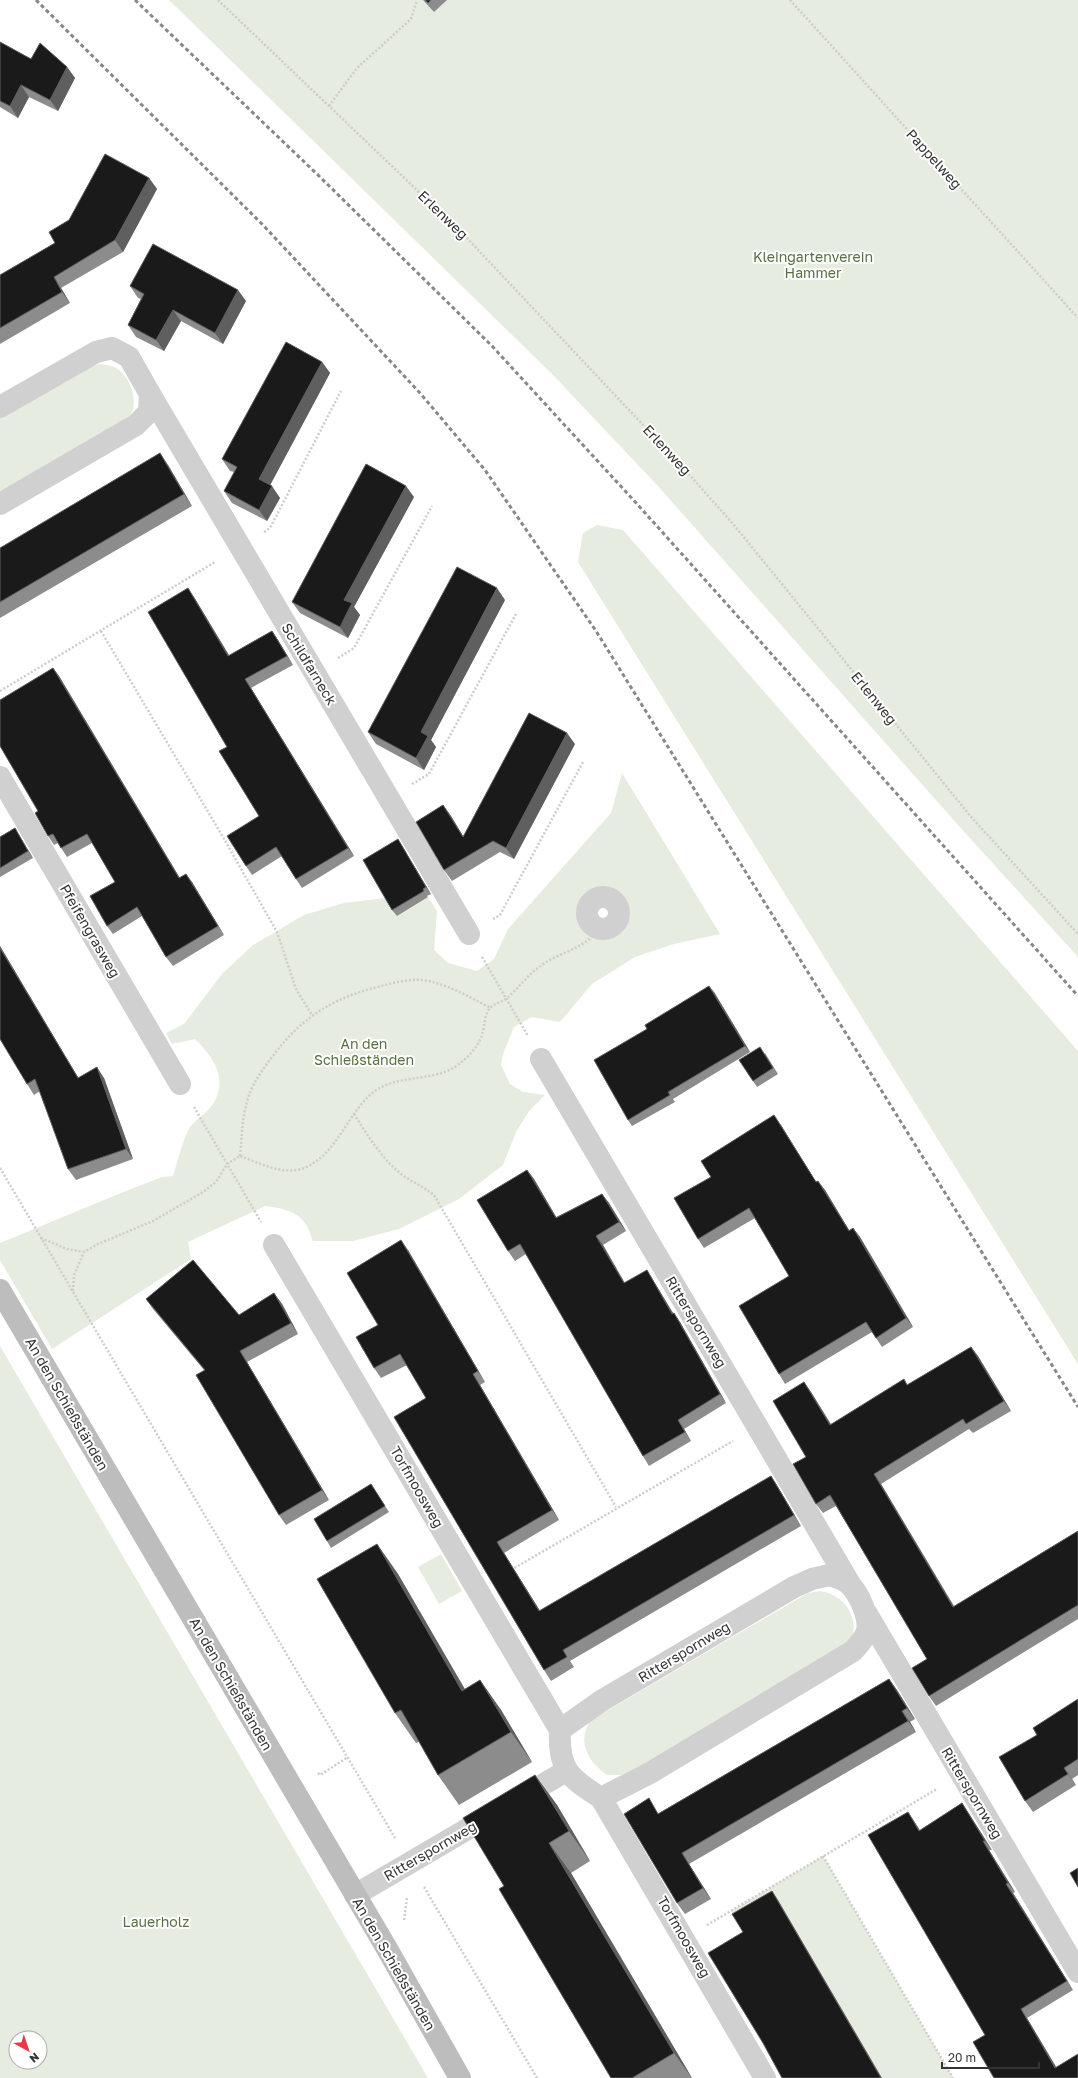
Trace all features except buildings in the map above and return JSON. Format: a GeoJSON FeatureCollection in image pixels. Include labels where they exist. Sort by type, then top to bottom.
{"type":"FeatureCollection","features":[{"type":"Feature","properties":{"kind":"street","name":"Schildfarneck"},"geometry":{"type":"LineString","coordinates":[[0,407],[96,352],[112,348],[129,357],[468,934]]}},
{"type":"Feature","properties":{"kind":"street"},"geometry":{"type":"LineString","coordinates":[[0,504],[136,425],[149,412],[150,394]]}},
{"type":"Feature","properties":{"kind":"street","name":"Pfeifengrasweg"},"geometry":{"type":"LineString","coordinates":[[0,777],[180,1084]]}},
{"type":"Feature","properties":{"kind":"street","name":"Ritterspornweg"},"geometry":{"type":"LineString","coordinates":[[541,1059],[1078,1972]]}},
{"type":"Feature","properties":{"kind":"street","name":"Torfmoosweg"},"geometry":{"type":"LineString","coordinates":[[274,1245],[560,1730]]}},
{"type":"Feature","properties":{"kind":"street","name":"An den Schießständen"},"geometry":{"type":"LineString","coordinates":[[0,1290],[355,1895],[460,2078]]}},
{"type":"Feature","properties":{"kind":"street","name":"Ritterspornweg"},"geometry":{"type":"LineString","coordinates":[[560,1730],[601,1701],[794,1587],[812,1579],[830,1576],[840,1578],[850,1584]]}},
{"type":"Feature","properties":{"kind":"street"},"geometry":{"type":"LineString","coordinates":[[560,1730],[559,1748],[566,1771],[580,1784],[601,1798],[650,1773],[853,1652],[864,1640],[867,1630],[867,1614]]}},
{"type":"Feature","properties":{"kind":"street","name":"Ritterspornweg"},"geometry":{"type":"LineString","coordinates":[[355,1895],[566,1771]]}},
{"type":"Feature","properties":{"kind":"street","name":"Torfmoosweg"},"geometry":{"type":"LineString","coordinates":[[601,1798],[685,1938],[765,2078]]}},
{"type":"Feature","properties":{"kind":"path","name":"Erlenweg"},"geometry":{"type":"LineString","coordinates":[[218,0],[464,235],[679,463],[734,524],[972,818],[1078,934]]}},
{"type":"Feature","properties":{"kind":"path"},"geometry":{"type":"LineString","coordinates":[[329,106],[357,68],[411,19],[417,0]]}},
{"type":"Feature","properties":{"kind":"path","name":"Pappelweg"},"geometry":{"type":"LineString","coordinates":[[790,0],[1078,318]]}},
{"type":"Feature","properties":{"kind":"path"},"geometry":{"type":"LineString","coordinates":[[0,691],[270,528],[342,391]]}},
{"type":"Feature","properties":{"kind":"path"},"geometry":{"type":"LineString","coordinates":[[314,672],[354,648],[432,506]]}},
{"type":"Feature","properties":{"kind":"path"},"geometry":{"type":"LineString","coordinates":[[389,798],[428,774],[516,614]]}},
{"type":"Feature","properties":{"kind":"path"},"geometry":{"type":"LineString","coordinates":[[101,631],[223,837],[277,932],[296,989],[312,1014]]}},
{"type":"Feature","properties":{"kind":"path"},"geometry":{"type":"LineString","coordinates":[[541,1059],[468,934],[500,915],[583,762]]}},
{"type":"Feature","properties":{"kind":"path"},"geometry":{"type":"LineString","coordinates":[[240,1156],[272,1168],[289,1170],[303,1168],[316,1162],[327,1153],[354,1114],[370,1095],[385,1085],[453,1068],[471,1054],[481,1038],[484,1019],[491,1008],[507,999],[523,981],[542,965],[590,941],[599,928]]}},
{"type":"Feature","properties":{"kind":"path"},"geometry":{"type":"LineString","coordinates":[[240,1156],[242,1123],[248,1097],[260,1072],[295,1028],[312,1014],[334,1002],[364,991],[411,979],[429,981],[491,1008]]}},
{"type":"Feature","properties":{"kind":"path"},"geometry":{"type":"LineString","coordinates":[[180,1084],[274,1245]]}},
{"type":"Feature","properties":{"kind":"path"},"geometry":{"type":"LineString","coordinates":[[354,1114],[375,1146],[390,1163],[405,1176],[434,1195],[616,1507]]}},
{"type":"Feature","properties":{"kind":"path"},"geometry":{"type":"LineString","coordinates":[[73,1291],[74,1275],[84,1252],[98,1244],[153,1221],[203,1192],[216,1182],[227,1164],[240,1156]]}},
{"type":"Feature","properties":{"kind":"path"},"geometry":{"type":"LineString","coordinates":[[0,1168],[537,2078]]}},
{"type":"Feature","properties":{"kind":"path"},"geometry":{"type":"LineString","coordinates":[[41,1237],[67,1249],[84,1252]]}},
{"type":"Feature","properties":{"kind":"path"},"geometry":{"type":"LineString","coordinates":[[477,1590],[616,1507],[758,1427]]}},
{"type":"Feature","properties":{"kind":"path"},"geometry":{"type":"LineString","coordinates":[[316,1769],[320,1775],[348,1757]]}},
{"type":"Feature","properties":{"kind":"path"},"geometry":{"type":"LineString","coordinates":[[685,1938],[961,1774]]}},
{"type":"Feature","properties":{"kind":"path"},"geometry":{"type":"LineString","coordinates":[[823,1856],[953,2078]]}},
{"type":"Feature","properties":{"kind":"green space","name":"Kleingartenverein Hammer"},"geometry":{"type":"Polygon","coordinates":[[[169,0],[1078,0],[1078,957],[958,825],[657,485],[553,375],[169,0]]]}},
{"type":"Feature","properties":{"kind":"green space"},"geometry":{"type":"Polygon","coordinates":[[[100,364],[116,368],[124,375],[132,391],[134,403],[131,414],[123,423],[0,494],[0,418],[88,367],[100,364]]]}},
{"type":"Feature","properties":{"kind":"green space"},"geometry":{"type":"Polygon","coordinates":[[[597,525],[623,530],[1078,1051],[1078,1364],[578,562],[583,533],[597,525]]]}},
{"type":"Feature","properties":{"kind":"green space"},"geometry":{"type":"Polygon","coordinates":[[[622,773],[720,934],[674,944],[635,957],[592,984],[560,1022],[532,1017],[514,1027],[503,1054],[501,1065],[510,1084],[523,1092],[545,1095],[529,1111],[516,1132],[503,1165],[459,1199],[399,1229],[353,1241],[313,1241],[306,1225],[297,1215],[276,1207],[265,1206],[188,1242],[191,1259],[52,1349],[0,1260],[0,1243],[162,1177],[173,1176],[188,1130],[193,1123],[211,1107],[218,1094],[219,1077],[217,1068],[208,1053],[195,1039],[172,1044],[166,1033],[184,1024],[222,974],[253,945],[304,915],[344,903],[386,898],[397,916],[428,897],[437,911],[434,950],[448,963],[477,971],[494,959],[508,929],[611,813],[622,773]],[[599,897],[592,902],[588,909],[587,916],[589,920],[600,929],[607,928],[613,924],[617,918],[619,911],[616,904],[610,899],[599,897]]]}},
{"type":"Feature","properties":{"kind":"green space","name":"Lauerholz"},"geometry":{"type":"Polygon","coordinates":[[[0,1346],[428,2078],[0,2078],[0,1346]]]}},
{"type":"Feature","properties":{"kind":"green space"},"geometry":{"type":"Polygon","coordinates":[[[441,1554],[462,1591],[439,1604],[418,1567],[441,1554]]]}},
{"type":"Feature","properties":{"kind":"green space"},"geometry":{"type":"Polygon","coordinates":[[[820,1591],[837,1597],[848,1609],[852,1616],[853,1624],[851,1642],[637,1769],[621,1775],[607,1775],[594,1764],[586,1750],[584,1743],[584,1736],[591,1720],[808,1593],[820,1591]]]}},
{"type":"Feature","properties":{"kind":"green space"},"geometry":{"type":"Polygon","coordinates":[[[823,1856],[953,2078],[862,2078],[731,1911],[823,1856]]]}},
{"type":"Feature","properties":{"kind":"railway"},"geometry":{"type":"LineString","coordinates":[[36,0],[262,224],[420,393],[485,470],[596,631],[1078,1407]]}},
{"type":"Feature","properties":{"kind":"railway"},"geometry":{"type":"LineString","coordinates":[[135,0],[319,176],[492,346],[638,505],[1078,996]]}}]}
